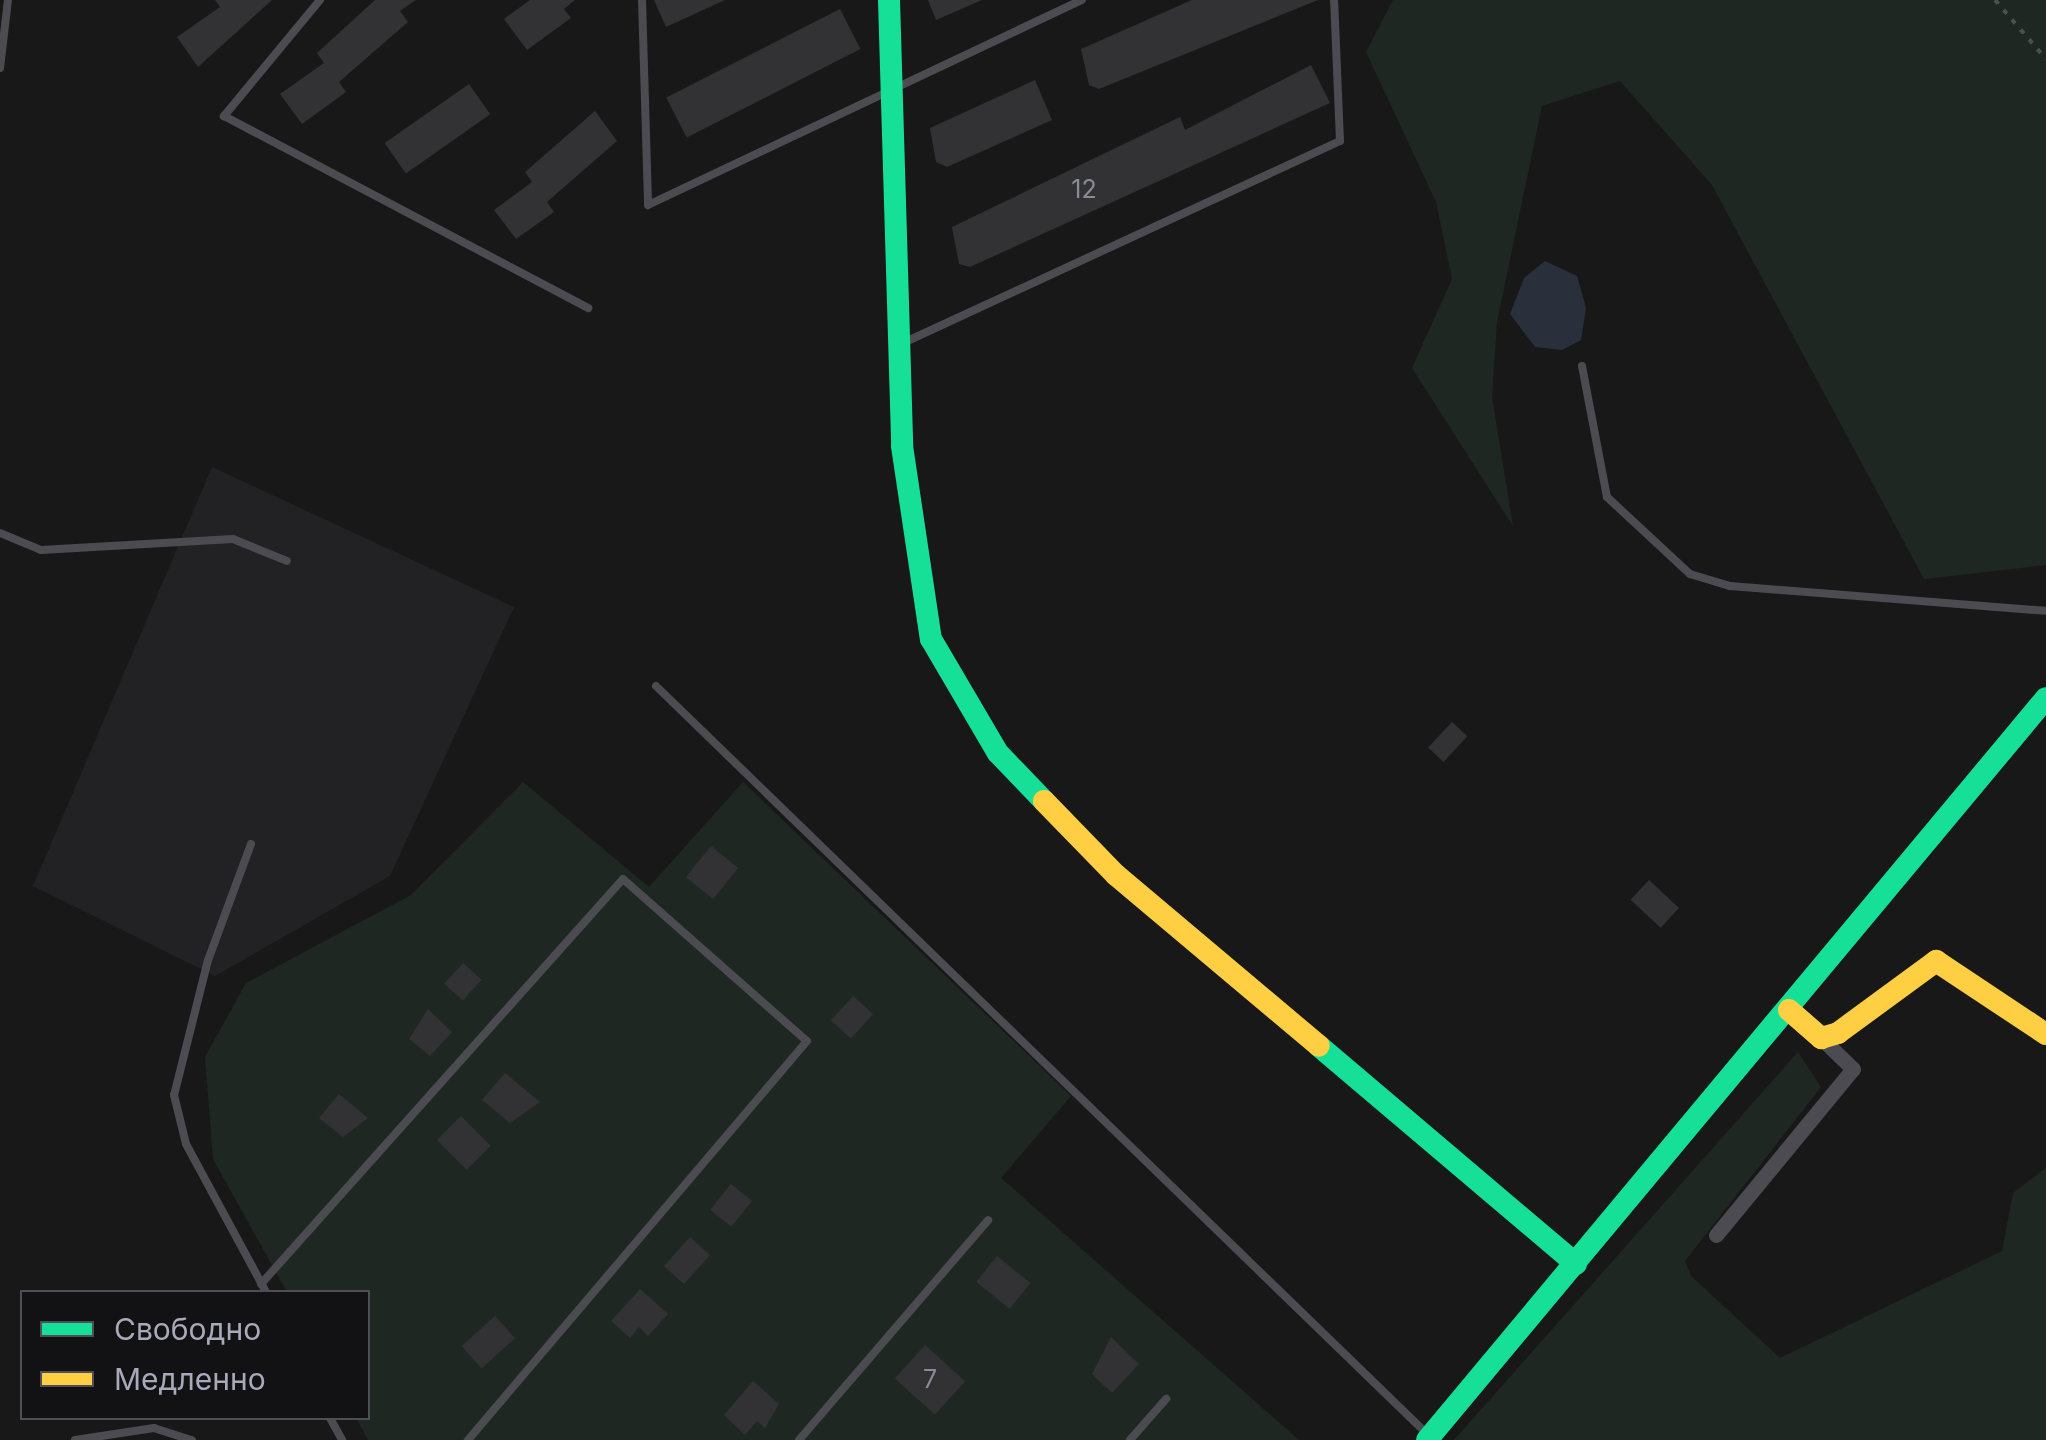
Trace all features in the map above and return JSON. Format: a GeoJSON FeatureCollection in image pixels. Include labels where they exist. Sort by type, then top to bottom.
{"type":"FeatureCollection","features":[{"type":"Feature","properties":{"kind":"street"},"geometry":{"type":"LineString","coordinates":[[888,0],[902,446],[931,639],[998,753],[1116,875],[1576,1264]]}},
{"type":"Feature","properties":{"kind":"street"},"geometry":{"type":"LineString","coordinates":[[1428,1438],[2046,698]]}},
{"type":"Feature","properties":{"kind":"street"},"geometry":{"type":"LineString","coordinates":[[1821,1038],[1936,961],[2046,1034]]}},
{"type":"Feature","properties":{"kind":"street"},"geometry":{"type":"LineString","coordinates":[[1716,1235],[1852,1068],[1789,1010]]}},
{"type":"Feature","properties":{"kind":"lane"},"geometry":{"type":"LineString","coordinates":[[0,68],[8,0]]}},
{"type":"Feature","properties":{"kind":"lane"},"geometry":{"type":"LineString","coordinates":[[320,0],[224,116],[588,308]]}},
{"type":"Feature","properties":{"kind":"lane"},"geometry":{"type":"LineString","coordinates":[[642,0],[648,205],[891,86],[1082,0]]}},
{"type":"Feature","properties":{"kind":"lane"},"geometry":{"type":"LineString","coordinates":[[899,345],[1340,141],[1334,0]]}},
{"type":"Feature","properties":{"kind":"lane"},"geometry":{"type":"LineString","coordinates":[[1582,366],[1607,496],[1690,574],[1730,586],[2046,611]]}},
{"type":"Feature","properties":{"kind":"lane"},"geometry":{"type":"LineString","coordinates":[[0,533],[40,550],[233,539],[287,561]]}},
{"type":"Feature","properties":{"kind":"lane"},"geometry":{"type":"LineString","coordinates":[[656,686],[1428,1438]]}},
{"type":"Feature","properties":{"kind":"lane"},"geometry":{"type":"LineString","coordinates":[[252,844],[208,960],[174,1095],[186,1144],[263,1288],[623,879],[807,1041],[468,1440]]}},
{"type":"Feature","properties":{"kind":"lane"},"geometry":{"type":"LineString","coordinates":[[799,1440],[988,1220]]}},
{"type":"Feature","properties":{"kind":"lane"},"geometry":{"type":"LineString","coordinates":[[1130,1440],[1166,1398]]}},
{"type":"Feature","properties":{"kind":"lane"},"geometry":{"type":"LineString","coordinates":[[76,1440],[154,1428],[192,1440]]}},
{"type":"Feature","properties":{"kind":"path"},"geometry":{"type":"LineString","coordinates":[[1995,0],[2046,59]]}},
{"type":"Feature","properties":{"kind":"shaded area"},"geometry":{"type":"Polygon","coordinates":[[[1393,0],[2046,0],[2046,565],[1924,579],[1712,185],[1620,81],[1542,106],[1497,322],[1492,397],[1513,526],[1412,368],[1452,279],[1436,202],[1366,52],[1393,0]]]}},
{"type":"Feature","properties":{"kind":"shaded area"},"geometry":{"type":"Polygon","coordinates":[[[212,467],[514,607],[390,876],[215,976],[33,886],[212,467]]]}},
{"type":"Feature","properties":{"kind":"shaded area"},"geometry":{"type":"Polygon","coordinates":[[[523,782],[649,887],[743,782],[1071,1096],[1001,1178],[1299,1440],[368,1440],[357,1420],[370,1420],[370,1290],[286,1290],[213,1159],[205,1057],[246,983],[411,895],[523,782]]]}},
{"type":"Feature","properties":{"kind":"shaded area"},"geometry":{"type":"Polygon","coordinates":[[[1798,1052],[1821,1087],[1685,1261],[1691,1276],[1780,1358],[2002,1251],[2013,1193],[2046,1168],[2046,1440],[1454,1440],[1798,1052]]]}},
{"type":"Feature","properties":{"kind":"water"},"geometry":{"type":"Polygon","coordinates":[[[1545,261],[1577,276],[1586,308],[1581,340],[1562,350],[1535,347],[1510,314],[1524,278],[1545,261]]]}},
{"type":"Feature","properties":{"kind":"building"},"geometry":{"type":"Polygon","coordinates":[[[215,0],[272,0],[198,67],[177,37],[220,7],[215,0]]]}},
{"type":"Feature","properties":{"kind":"building"},"geometry":{"type":"Polygon","coordinates":[[[375,0],[416,0],[400,11],[408,22],[339,82],[346,92],[302,124],[280,94],[324,63],[317,53],[375,0]]]}},
{"type":"Feature","properties":{"kind":"building"},"geometry":{"type":"Polygon","coordinates":[[[530,0],[575,0],[564,9],[571,18],[527,50],[504,19],[530,0]]]}},
{"type":"Feature","properties":{"kind":"building"},"geometry":{"type":"Polygon","coordinates":[[[654,0],[725,0],[666,27],[654,0]]]}},
{"type":"Feature","properties":{"kind":"building"},"geometry":{"type":"Polygon","coordinates":[[[928,0],[982,0],[936,20],[928,0]]]}},
{"type":"Feature","properties":{"kind":"building"},"geometry":{"type":"Polygon","coordinates":[[[1192,0],[1318,0],[1099,89],[1089,85],[1081,49],[1192,0]]]}},
{"type":"Feature","properties":{"kind":"building"},"geometry":{"type":"Polygon","coordinates":[[[840,9],[860,49],[687,138],[666,98],[840,9]]]}},
{"type":"Feature","properties":{"kind":"building"},"geometry":{"type":"Polygon","coordinates":[[[1311,65],[1330,103],[970,267],[959,264],[952,227],[1180,117],[1185,130],[1311,65]]]}},
{"type":"Feature","properties":{"kind":"building"},"geometry":{"type":"Polygon","coordinates":[[[1035,80],[1052,120],[947,167],[936,162],[930,128],[1035,80]]]}},
{"type":"Feature","properties":{"kind":"building"},"geometry":{"type":"Polygon","coordinates":[[[469,84],[490,114],[406,173],[385,143],[469,84]]]}},
{"type":"Feature","properties":{"kind":"building"},"geometry":{"type":"Polygon","coordinates":[[[595,111],[617,141],[547,202],[554,212],[516,239],[494,210],[532,182],[525,172],[595,111]]]}},
{"type":"Feature","properties":{"kind":"building"},"geometry":{"type":"Polygon","coordinates":[[[1452,722],[1467,736],[1443,762],[1428,748],[1452,722]]]}},
{"type":"Feature","properties":{"kind":"building"},"geometry":{"type":"Polygon","coordinates":[[[711,846],[738,868],[713,899],[686,877],[711,846]]]}},
{"type":"Feature","properties":{"kind":"building"},"geometry":{"type":"Polygon","coordinates":[[[1649,880],[1679,908],[1661,928],[1631,900],[1649,880]]]}},
{"type":"Feature","properties":{"kind":"building"},"geometry":{"type":"Polygon","coordinates":[[[463,963],[482,980],[463,1001],[444,984],[463,963]]]}},
{"type":"Feature","properties":{"kind":"building"},"geometry":{"type":"Polygon","coordinates":[[[853,996],[873,1014],[851,1039],[831,1021],[853,996]]]}},
{"type":"Feature","properties":{"kind":"building"},"geometry":{"type":"Polygon","coordinates":[[[428,1009],[452,1032],[430,1056],[409,1039],[428,1009]]]}},
{"type":"Feature","properties":{"kind":"building"},"geometry":{"type":"Polygon","coordinates":[[[505,1073],[540,1102],[510,1123],[482,1100],[505,1073]]]}},
{"type":"Feature","properties":{"kind":"building"},"geometry":{"type":"Polygon","coordinates":[[[339,1094],[368,1118],[343,1137],[319,1118],[339,1094]]]}},
{"type":"Feature","properties":{"kind":"building"},"geometry":{"type":"Polygon","coordinates":[[[461,1116],[491,1146],[467,1170],[437,1140],[461,1116]]]}},
{"type":"Feature","properties":{"kind":"building"},"geometry":{"type":"Polygon","coordinates":[[[731,1184],[752,1201],[731,1227],[710,1210],[731,1184]]]}},
{"type":"Feature","properties":{"kind":"building"},"geometry":{"type":"Polygon","coordinates":[[[690,1237],[710,1255],[684,1284],[664,1266],[690,1237]]]}},
{"type":"Feature","properties":{"kind":"building"},"geometry":{"type":"Polygon","coordinates":[[[997,1256],[1030,1283],[1010,1309],[976,1282],[997,1256]]]}},
{"type":"Feature","properties":{"kind":"building"},"geometry":{"type":"Polygon","coordinates":[[[640,1289],[668,1314],[648,1336],[639,1327],[630,1338],[611,1321],[640,1289]]]}},
{"type":"Feature","properties":{"kind":"building"},"geometry":{"type":"Polygon","coordinates":[[[495,1316],[515,1338],[482,1368],[462,1346],[495,1316]]]}},
{"type":"Feature","properties":{"kind":"building"},"geometry":{"type":"Polygon","coordinates":[[[1111,1337],[1139,1364],[1112,1393],[1092,1374],[1111,1337]]]}},
{"type":"Feature","properties":{"kind":"building"},"geometry":{"type":"Polygon","coordinates":[[[925,1345],[965,1381],[935,1415],[895,1378],[925,1345]]]}},
{"type":"Feature","properties":{"kind":"building"},"geometry":{"type":"Polygon","coordinates":[[[753,1381],[779,1404],[765,1428],[757,1421],[745,1435],[724,1415],[753,1381]]]}},
{"type":"Feature","properties":{"kind":"traffic: fast"},"geometry":{"type":"LineString","coordinates":[[889,0],[902,446],[931,639],[998,753],[1044,801]]}},
{"type":"Feature","properties":{"kind":"traffic: fast"},"geometry":{"type":"LineString","coordinates":[[1427,1440],[2046,698]]}},
{"type":"Feature","properties":{"kind":"traffic: fast"},"geometry":{"type":"LineString","coordinates":[[1319,1046],[1576,1264]]}},
{"type":"Feature","properties":{"kind":"traffic: slow"},"geometry":{"type":"LineString","coordinates":[[1044,801],[1116,875],[1319,1046]]}},
{"type":"Feature","properties":{"kind":"traffic: slow"},"geometry":{"type":"LineString","coordinates":[[1789,1010],[1821,1038],[1838,1033],[1936,961],[2046,1034]]}}]}
